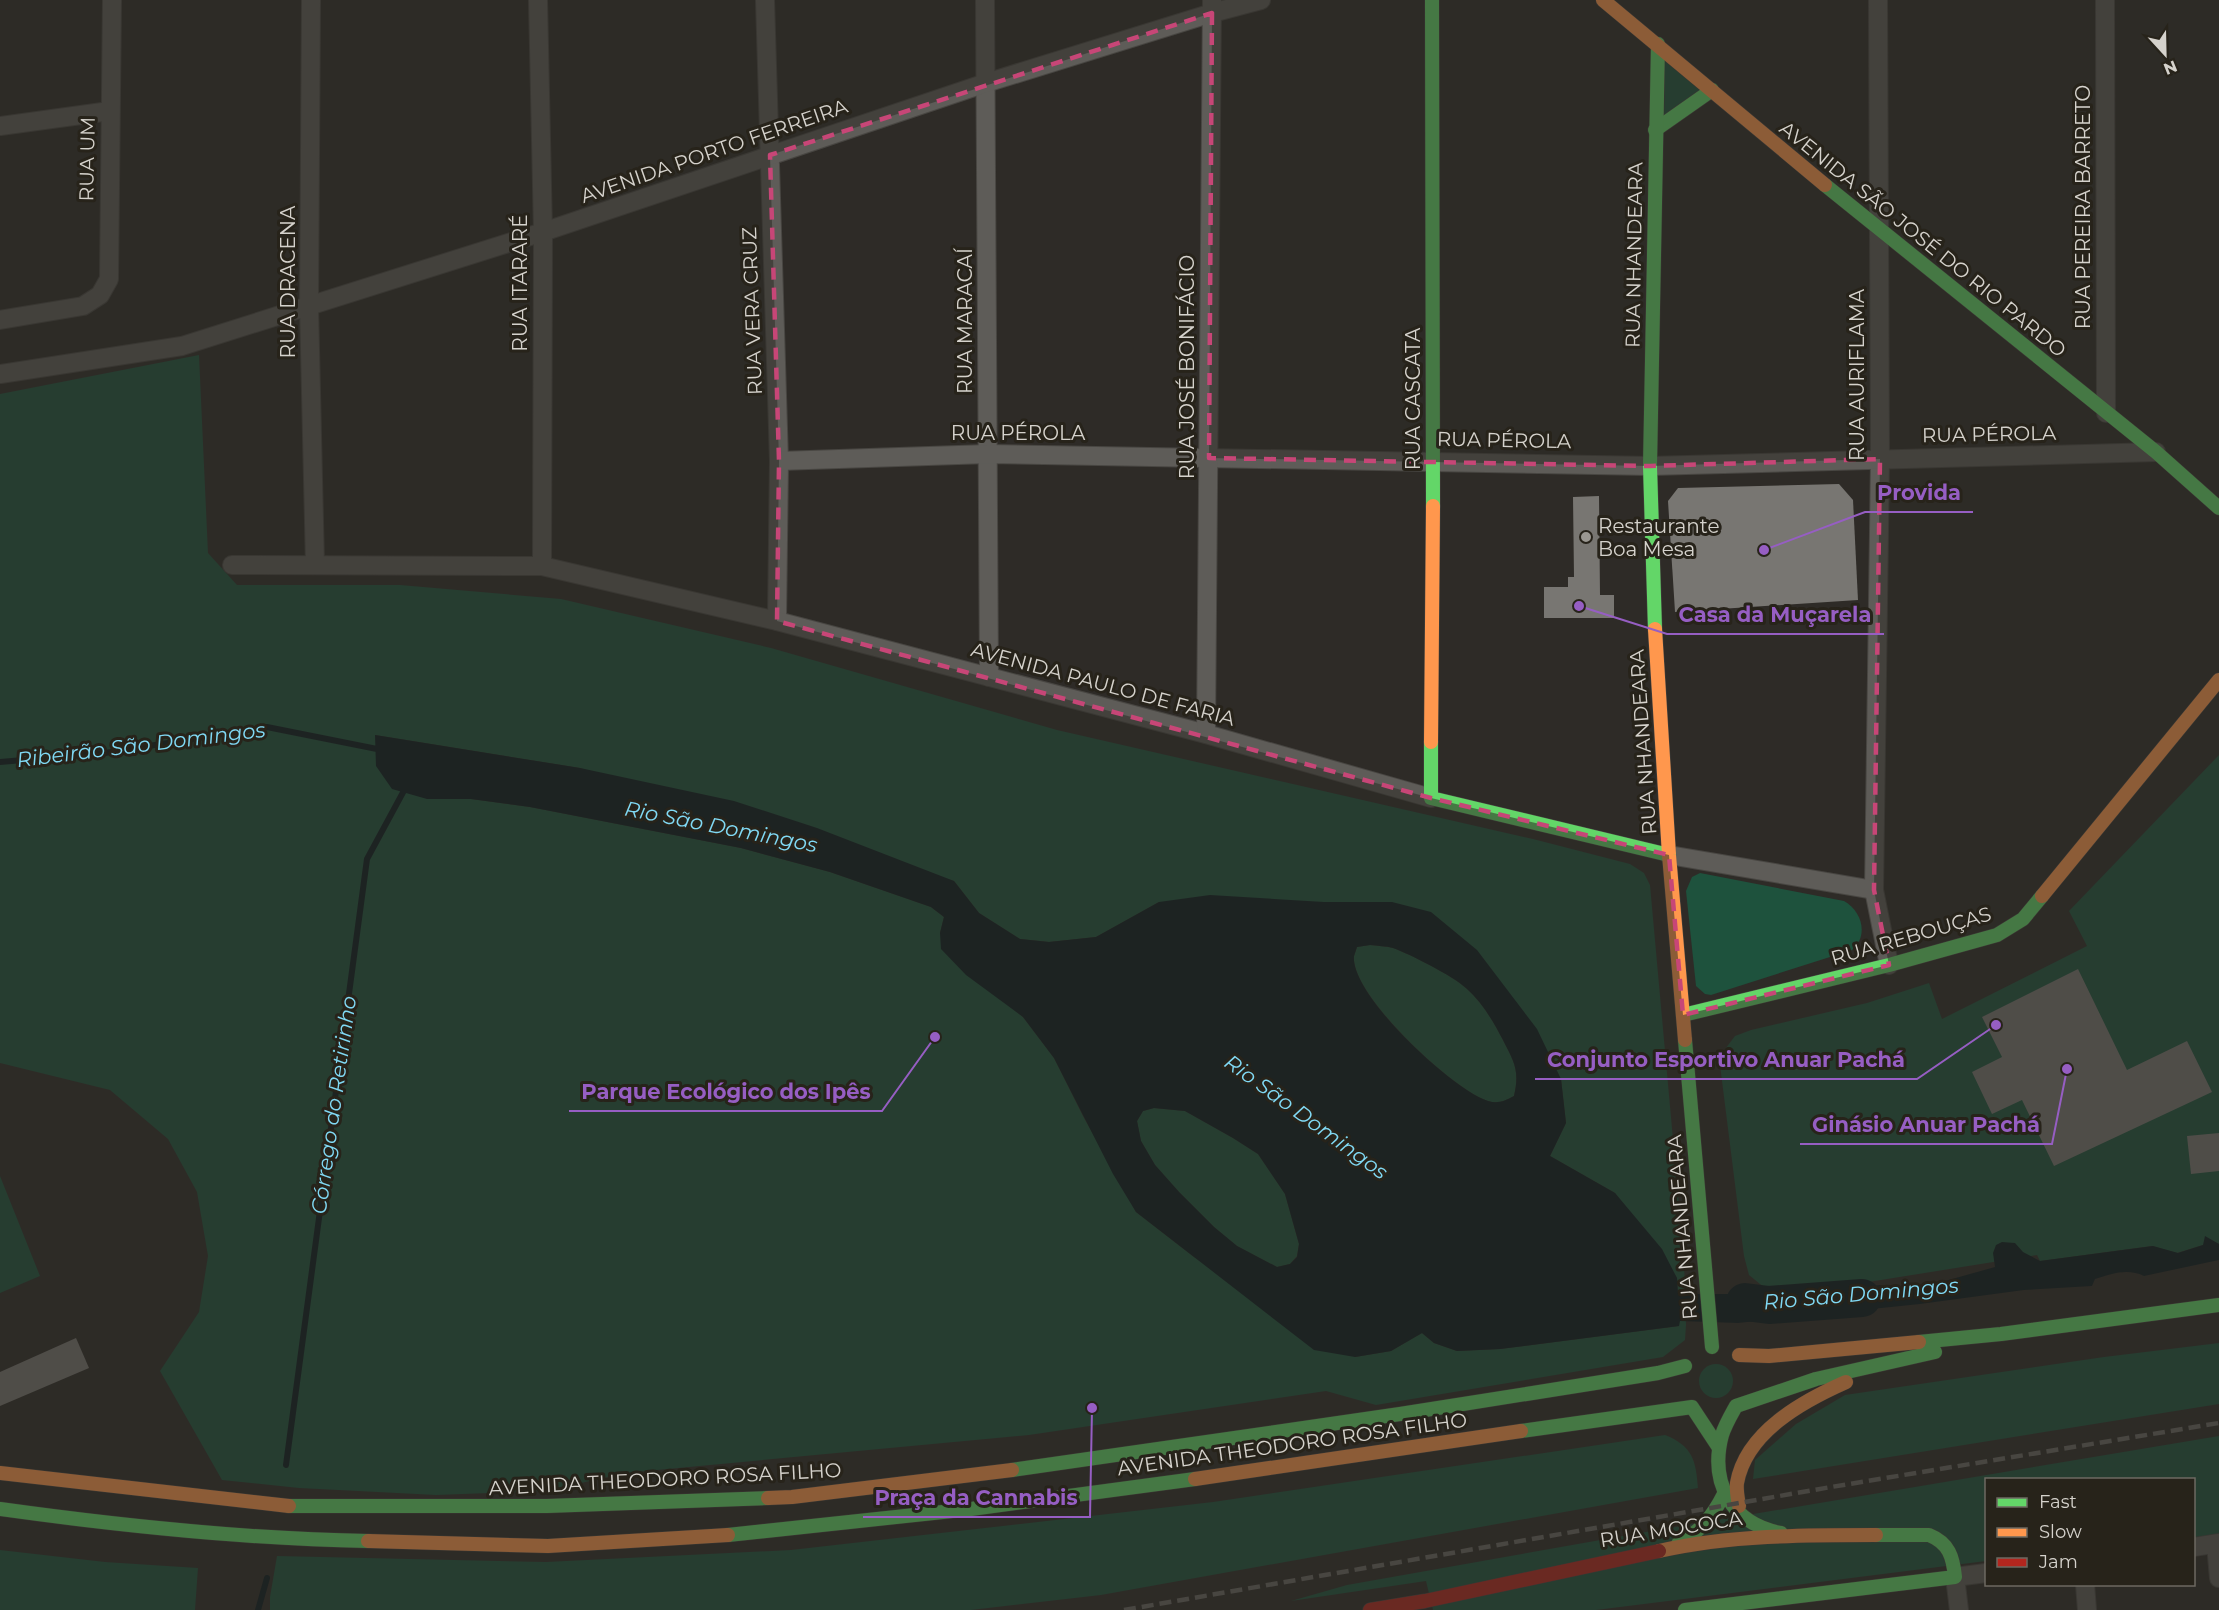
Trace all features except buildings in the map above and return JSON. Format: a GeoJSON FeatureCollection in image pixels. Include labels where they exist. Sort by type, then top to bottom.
{"type":"FeatureCollection","features":[{"type":"Feature","properties":{"kind":"main road","name":"RUA CASCATA"},"geometry":{"type":"LineString","coordinates":[[1431,798],[1432,0]]}},
{"type":"Feature","properties":{"kind":"main road","name":"AVENIDA SÃO JOSÉ DO RIO PARDO"},"geometry":{"type":"LineString","coordinates":[[1603,0],[1879,230],[2156,452],[2219,508]]}},
{"type":"Feature","properties":{"kind":"main road","name":"RUA NHANDEARA"},"geometry":{"type":"LineString","coordinates":[[1658,44],[1650,466],[1656,661],[1669,855],[1712,1347]]}},
{"type":"Feature","properties":{"kind":"main road"},"geometry":{"type":"LineString","coordinates":[[1655,130],[1712,90]]}},
{"type":"Feature","properties":{"kind":"main road","name":"RUA REBOUÇAS"},"geometry":{"type":"LineString","coordinates":[[1683,1016],[1889,965],[1997,935],[2023,919],[2219,680]]}},
{"type":"Feature","properties":{"kind":"main road","name":"AVENIDA PAULO DE FARIA"},"geometry":{"type":"LineString","coordinates":[[1431,798],[1669,855]]}},
{"type":"Feature","properties":{"kind":"main road"},"geometry":{"type":"LineString","coordinates":[[1719,1448],[1682,1388],[1685,1366],[1697,1353],[1712,1347],[1726,1348],[1742,1361],[1769,1356],[2001,1334],[2219,1305]]}},
{"type":"Feature","properties":{"kind":"main road"},"geometry":{"type":"LineString","coordinates":[[1692,1407],[1706,1413],[1717,1412],[1816,1379],[1897,1362],[2001,1334]]}},
{"type":"Feature","properties":{"kind":"main road"},"geometry":{"type":"LineString","coordinates":[[1741,1514],[1737,1499],[1738,1474],[1742,1461],[1754,1445],[1794,1410],[1827,1390],[1897,1362]]}},
{"type":"Feature","properties":{"kind":"main road","name":"AVENIDA THEODORO ROSA FILHO"},"geometry":{"type":"LineString","coordinates":[[0,1509],[84,1521],[295,1540],[548,1541],[630,1536],[751,1534],[971,1509],[1198,1460],[1300,1428],[1647,1375],[1685,1366]]}},
{"type":"Feature","properties":{"kind":"main road"},"geometry":{"type":"LineString","coordinates":[[1747,1387],[1723,1432],[1719,1448],[1724,1494],[1741,1514],[1773,1532],[1798,1535]]}},
{"type":"Feature","properties":{"kind":"main road","name":"AVENIDA THEODORO ROSA FILHO"},"geometry":{"type":"LineString","coordinates":[[0,1473],[87,1492],[289,1506],[547,1511],[627,1509],[792,1497],[972,1476],[1198,1460],[1304,1464],[1692,1407]]}},
{"type":"Feature","properties":{"kind":"main road"},"geometry":{"type":"LineString","coordinates":[[1300,1428],[1304,1464]]}},
{"type":"Feature","properties":{"kind":"main road"},"geometry":{"type":"LineString","coordinates":[[84,1521],[87,1492]]}},
{"type":"Feature","properties":{"kind":"main road"},"geometry":{"type":"LineString","coordinates":[[1667,1549],[1689,1539],[1698,1532],[1711,1518],[1724,1494]]}},
{"type":"Feature","properties":{"kind":"main road","name":"RUA MOCOCA"},"geometry":{"type":"LineString","coordinates":[[1371,1610],[1423,1605],[1667,1549],[1728,1540],[1798,1535],[1929,1535],[1940,1539],[1948,1547],[1954,1562],[1955,1577]]}},
{"type":"Feature","properties":{"kind":"main road"},"geometry":{"type":"LineString","coordinates":[[1685,1610],[1729,1607],[1955,1577]]}},
{"type":"Feature","properties":{"kind":"street","name":"RUA UM"},"geometry":{"type":"LineString","coordinates":[[0,320],[82,306],[100,295],[109,279],[112,0]]}},
{"type":"Feature","properties":{"kind":"street","name":"RUA DRACENA"},"geometry":{"type":"LineString","coordinates":[[310,0],[309,306],[315,565]]}},
{"type":"Feature","properties":{"kind":"street","name":"RUA ITARARÉ"},"geometry":{"type":"LineString","coordinates":[[538,0],[543,232],[542,566]]}},
{"type":"Feature","properties":{"kind":"street","name":"RUA VERA CRUZ"},"geometry":{"type":"LineString","coordinates":[[765,0],[779,461],[777,621]]}},
{"type":"Feature","properties":{"kind":"street","name":"RUA MARACAÍ"},"geometry":{"type":"LineString","coordinates":[[985,0],[989,677]]}},
{"type":"Feature","properties":{"kind":"street","name":"AVENIDA PORTO FERREIRA"},"geometry":{"type":"LineString","coordinates":[[0,374],[182,346],[543,232],[1212,7],[1261,0]]}},
{"type":"Feature","properties":{"kind":"street","name":"RUA AURIFLAMA"},"geometry":{"type":"LineString","coordinates":[[1878,0],[1880,459],[1874,890],[1889,965]]}},
{"type":"Feature","properties":{"kind":"street","name":"RUA PEREIRA BARRETO"},"geometry":{"type":"LineString","coordinates":[[2105,0],[2106,413]]}},
{"type":"Feature","properties":{"kind":"street","name":"RUA JOSÉ BONIFÁCIO"},"geometry":{"type":"LineString","coordinates":[[1206,734],[1212,7]]}},
{"type":"Feature","properties":{"kind":"street"},"geometry":{"type":"LineString","coordinates":[[0,126],[110,111]]}},
{"type":"Feature","properties":{"kind":"street","name":"RUA PÉROLA"},"geometry":{"type":"LineString","coordinates":[[779,461],[988,454],[1433,460],[1650,466],[2156,452]]}},
{"type":"Feature","properties":{"kind":"street","name":"AVENIDA PAULO DE FARIA"},"geometry":{"type":"LineString","coordinates":[[232,565],[542,566],[777,621],[1206,734],[1431,798]]}},
{"type":"Feature","properties":{"kind":"street","name":"AVENIDA PAULO DE FARIA"},"geometry":{"type":"LineString","coordinates":[[1669,855],[1874,890]]}},
{"type":"Feature","properties":{"kind":"street"},"geometry":{"type":"LineString","coordinates":[[2195,1547],[2218,1544],[2219,1578]]}},
{"type":"Feature","properties":{"kind":"street"},"geometry":{"type":"LineString","coordinates":[[1959,1610],[1955,1577],[1985,1573]]}},
{"type":"Feature","properties":{"kind":"street"},"geometry":{"type":"LineString","coordinates":[[2085,1586],[2087,1610]]}},
{"type":"Feature","properties":{"kind":"highlighted area"},"geometry":{"type":"Polygon","coordinates":[[[1212,13],[1209,458],[1650,466],[1880,459],[1874,890],[1889,965],[1683,1015],[1669,855],[1431,798],[777,621],[779,461],[770,155],[1212,13]]]}},
{"type":"Feature","properties":{"kind":"green space"},"geometry":{"type":"Polygon","coordinates":[[[1665,55],[1703,89],[1664,118],[1665,55]]]}},
{"type":"Feature","properties":{"kind":"green space"},"geometry":{"type":"Polygon","coordinates":[[[199,355],[208,553],[237,585],[400,585],[561,599],[771,648],[1057,730],[1533,839],[1630,864],[1644,873],[1650,885],[1684,1261],[1685,1340],[1663,1357],[1376,1405],[1326,1391],[1029,1435],[625,1473],[546,1491],[436,1495],[299,1488],[222,1480],[160,1371],[199,1312],[208,1256],[197,1192],[168,1139],[110,1090],[0,1063],[0,394],[199,355]],[[375,735],[427,799],[471,799],[530,807],[741,848],[830,872],[931,907],[944,917],[940,933],[996,995],[1023,1017],[1054,1058],[1136,1212],[1194,1257],[1355,1357],[1391,1351],[1422,1333],[1434,1343],[1457,1351],[1500,1349],[1679,1326],[1677,1278],[1615,1193],[1550,1156],[1566,1123],[1561,1079],[1392,902],[1159,902],[1096,937],[1049,942],[1020,939],[979,913],[954,881],[580,768],[375,735]]]}},
{"type":"Feature","properties":{"kind":"green space"},"geometry":{"type":"Polygon","coordinates":[[[2219,755],[2219,1244],[2214,1242],[2177,1253],[2152,1246],[2040,1261],[2037,1255],[1831,1288],[1766,1289],[1749,1275],[1744,1256],[1719,1057],[1735,1036],[1751,1030],[1867,1003],[1929,983],[1942,1019],[2087,946],[2069,911],[2219,755]]]}},
{"type":"Feature","properties":{"kind":"green space"},"geometry":{"type":"Polygon","coordinates":[[[1700,873],[1844,901],[1859,917],[1862,931],[1860,938],[1852,950],[1711,995],[1705,994],[1696,986],[1686,891],[1692,877],[1700,873]]]}},
{"type":"Feature","properties":{"kind":"green space"},"geometry":{"type":"Polygon","coordinates":[[[1370,945],[1393,948],[1410,955],[1452,978],[1472,993],[1491,1019],[1513,1061],[1516,1073],[1514,1096],[1495,1102],[1472,1093],[1452,1079],[1406,1039],[1385,1016],[1357,973],[1354,956],[1357,947],[1370,945]]]}},
{"type":"Feature","properties":{"kind":"green space"},"geometry":{"type":"Polygon","coordinates":[[[1154,1108],[1185,1111],[1258,1154],[1285,1194],[1299,1244],[1297,1256],[1290,1264],[1277,1267],[1237,1246],[1214,1227],[1155,1165],[1141,1141],[1137,1121],[1143,1111],[1154,1108]]]}},
{"type":"Feature","properties":{"kind":"green space"},"geometry":{"type":"Polygon","coordinates":[[[0,1176],[40,1276],[0,1293],[0,1176]]]}},
{"type":"Feature","properties":{"kind":"green space"},"geometry":{"type":"Polygon","coordinates":[[[2219,1343],[2219,1404],[1753,1479],[1755,1460],[1796,1424],[1845,1395],[2104,1357],[2219,1343]]]}},
{"type":"Feature","properties":{"kind":"green space"},"geometry":{"type":"Polygon","coordinates":[[[1716,1364],[1728,1369],[1733,1381],[1728,1393],[1716,1398],[1704,1393],[1699,1381],[1704,1369],[1716,1364]]]}},
{"type":"Feature","properties":{"kind":"green space"},"geometry":{"type":"Polygon","coordinates":[[[1665,1435],[1687,1449],[1694,1462],[1698,1488],[1101,1595],[971,1610],[270,1610],[277,1556],[546,1562],[791,1550],[1213,1502],[1665,1435]]]}},
{"type":"Feature","properties":{"kind":"green space"},"geometry":{"type":"Polygon","coordinates":[[[2219,1436],[2219,1535],[2195,1538],[2195,1478],[1985,1478],[1985,1561],[1596,1610],[1433,1610],[1426,1581],[1291,1601],[1347,1585],[1640,1533],[2219,1436]]]}},
{"type":"Feature","properties":{"kind":"green space"},"geometry":{"type":"Polygon","coordinates":[[[0,1550],[105,1562],[198,1568],[195,1610],[0,1610],[0,1550]]]}},
{"type":"Feature","properties":{"kind":"water"},"geometry":{"type":"Polygon","coordinates":[[[375,735],[580,768],[734,801],[817,828],[954,881],[979,913],[1020,939],[1049,942],[1096,937],[1159,902],[1210,895],[1324,902],[1392,902],[1431,912],[1477,950],[1537,1029],[1561,1079],[1566,1123],[1550,1156],[1615,1193],[1662,1249],[1677,1278],[1678,1294],[1737,1294],[1749,1298],[1785,1300],[1800,1304],[1823,1300],[1860,1287],[1880,1285],[1890,1290],[1909,1291],[1995,1267],[1993,1253],[1996,1245],[2002,1242],[2015,1243],[2023,1252],[2040,1261],[2153,1246],[2178,1253],[2203,1245],[2205,1236],[2219,1244],[2219,1260],[2144,1276],[2132,1272],[2113,1274],[2095,1279],[2092,1286],[2024,1290],[1920,1304],[1738,1323],[1680,1321],[1679,1326],[1500,1349],[1457,1351],[1434,1343],[1422,1333],[1391,1351],[1355,1357],[1314,1350],[1136,1212],[1113,1174],[1054,1058],[1023,1017],[966,975],[941,949],[940,933],[944,917],[931,907],[830,872],[741,848],[530,807],[471,799],[427,799],[392,789],[376,766],[375,735]],[[1385,946],[1357,947],[1354,956],[1357,973],[1368,994],[1406,1039],[1429,1061],[1472,1093],[1495,1102],[1514,1096],[1516,1073],[1513,1061],[1491,1019],[1472,993],[1452,978],[1410,955],[1385,946]],[[1154,1108],[1143,1111],[1137,1121],[1141,1141],[1155,1165],[1214,1227],[1237,1246],[1277,1267],[1290,1264],[1297,1257],[1299,1244],[1285,1194],[1258,1154],[1185,1111],[1154,1108]]]}},
{"type":"Feature","properties":{"kind":"waterway","name":"Ribeirão São Domingos"},"geometry":{"type":"LineString","coordinates":[[0,762],[105,753],[267,727],[382,750]]}},
{"type":"Feature","properties":{"kind":"waterway","name":"Córrego do Retirinho"},"geometry":{"type":"LineString","coordinates":[[286,1465],[367,859],[407,785]]}},
{"type":"Feature","properties":{"kind":"waterway","name":"Rio São Domingos"},"geometry":{"type":"LineString","coordinates":[[1745,1302],[1769,1305],[1862,1298]]}},
{"type":"Feature","properties":{"kind":"waterway"},"geometry":{"type":"LineString","coordinates":[[258,1610],[267,1578]]}},
{"type":"Feature","properties":{"kind":"railway"},"geometry":{"type":"LineString","coordinates":[[1124,1610],[1831,1487],[2219,1423]]}},
{"type":"Feature","properties":{"kind":"traffic: fast"},"geometry":{"type":"LineString","coordinates":[[1432,0],[1433,506]]}},
{"type":"Feature","properties":{"kind":"traffic: fast"},"geometry":{"type":"LineString","coordinates":[[1655,629],[1650,466],[1658,44]]}},
{"type":"Feature","properties":{"kind":"traffic: fast"},"geometry":{"type":"LineString","coordinates":[[1655,130],[1712,90]]}},
{"type":"Feature","properties":{"kind":"traffic: fast"},"geometry":{"type":"LineString","coordinates":[[1825,185],[2156,452],[2219,508]]}},
{"type":"Feature","properties":{"kind":"traffic: fast"},"geometry":{"type":"LineString","coordinates":[[1431,742],[1431,798],[1669,855]]}},
{"type":"Feature","properties":{"kind":"traffic: fast"},"geometry":{"type":"LineString","coordinates":[[1683,1015],[1889,965],[1997,935],[2023,919],[2042,896]]}},
{"type":"Feature","properties":{"kind":"traffic: fast"},"geometry":{"type":"LineString","coordinates":[[1685,1040],[1712,1347]]}},
{"type":"Feature","properties":{"kind":"traffic: fast"},"geometry":{"type":"LineString","coordinates":[[1919,1342],[2001,1334],[2219,1305]]}},
{"type":"Feature","properties":{"kind":"traffic: fast"},"geometry":{"type":"LineString","coordinates":[[1781,1533],[1749,1521],[1737,1511],[1722,1485],[1719,1469],[1722,1435],[1736,1406],[1816,1379],[1935,1352]]}},
{"type":"Feature","properties":{"kind":"traffic: fast"},"geometry":{"type":"LineString","coordinates":[[1012,1470],[1400,1414],[1658,1373],[1685,1366]]}},
{"type":"Feature","properties":{"kind":"traffic: fast"},"geometry":{"type":"LineString","coordinates":[[1521,1431],[1692,1407],[1719,1448]]}},
{"type":"Feature","properties":{"kind":"traffic: fast"},"geometry":{"type":"LineString","coordinates":[[728,1535],[971,1509],[1195,1479]]}},
{"type":"Feature","properties":{"kind":"traffic: fast"},"geometry":{"type":"LineString","coordinates":[[1678,1544],[1705,1523],[1724,1494]]}},
{"type":"Feature","properties":{"kind":"traffic: fast"},"geometry":{"type":"LineString","coordinates":[[289,1506],[547,1506],[768,1498]]}},
{"type":"Feature","properties":{"kind":"traffic: fast"},"geometry":{"type":"LineString","coordinates":[[0,1509],[184,1531],[276,1538],[368,1541]]}},
{"type":"Feature","properties":{"kind":"traffic: fast"},"geometry":{"type":"LineString","coordinates":[[1685,1610],[1955,1577],[1949,1552],[1936,1538],[1929,1535],[1876,1535]]}},
{"type":"Feature","properties":{"kind":"traffic: slow"},"geometry":{"type":"LineString","coordinates":[[1603,0],[1825,185]]}},
{"type":"Feature","properties":{"kind":"traffic: slow"},"geometry":{"type":"LineString","coordinates":[[1431,742],[1433,506]]}},
{"type":"Feature","properties":{"kind":"traffic: slow"},"geometry":{"type":"LineString","coordinates":[[1655,629],[1669,855],[1685,1040]]}},
{"type":"Feature","properties":{"kind":"traffic: slow"},"geometry":{"type":"LineString","coordinates":[[2042,896],[2219,680]]}},
{"type":"Feature","properties":{"kind":"traffic: slow"},"geometry":{"type":"LineString","coordinates":[[1739,1355],[1769,1356],[1919,1342]]}},
{"type":"Feature","properties":{"kind":"traffic: slow"},"geometry":{"type":"LineString","coordinates":[[1739,1506],[1737,1483],[1743,1465],[1752,1448],[1764,1434],[1795,1409],[1846,1382]]}},
{"type":"Feature","properties":{"kind":"traffic: slow"},"geometry":{"type":"LineString","coordinates":[[1195,1479],[1521,1431]]}},
{"type":"Feature","properties":{"kind":"traffic: slow"},"geometry":{"type":"LineString","coordinates":[[768,1498],[1012,1470]]}},
{"type":"Feature","properties":{"kind":"traffic: slow"},"geometry":{"type":"LineString","coordinates":[[0,1473],[289,1506]]}},
{"type":"Feature","properties":{"kind":"traffic: slow"},"geometry":{"type":"LineString","coordinates":[[368,1541],[548,1546],[728,1535]]}},
{"type":"Feature","properties":{"kind":"traffic: slow"},"geometry":{"type":"LineString","coordinates":[[1659,1551],[1740,1539],[1876,1535]]}},
{"type":"Feature","properties":{"kind":"traffic: jam"},"geometry":{"type":"LineString","coordinates":[[1370,1610],[1425,1601],[1659,1551]]}},
{"type":"Feature","properties":{"kind":"place","name":"Restaurante Boa Mesa"},"geometry":{"type":"Point","coordinates":[1586,537]}},
{"type":"Feature","properties":{"kind":"place","name":"Provida"},"geometry":{"type":"Point","coordinates":[1764,550]}},
{"type":"Feature","properties":{"kind":"place","name":"Casa da Muçarela"},"geometry":{"type":"Point","coordinates":[1579,606]}},
{"type":"Feature","properties":{"kind":"place","name":"Conjunto Esportivo Anuar Pachá"},"geometry":{"type":"Point","coordinates":[1996,1025]}},
{"type":"Feature","properties":{"kind":"place","name":"Parque Ecológico dos Ipês"},"geometry":{"type":"Point","coordinates":[935,1037]}},
{"type":"Feature","properties":{"kind":"place","name":"Ginásio Anuar Pachá"},"geometry":{"type":"Point","coordinates":[2067,1069]}},
{"type":"Feature","properties":{"kind":"place","name":"Praça da Cannabis"},"geometry":{"type":"Point","coordinates":[1092,1408]}}]}
